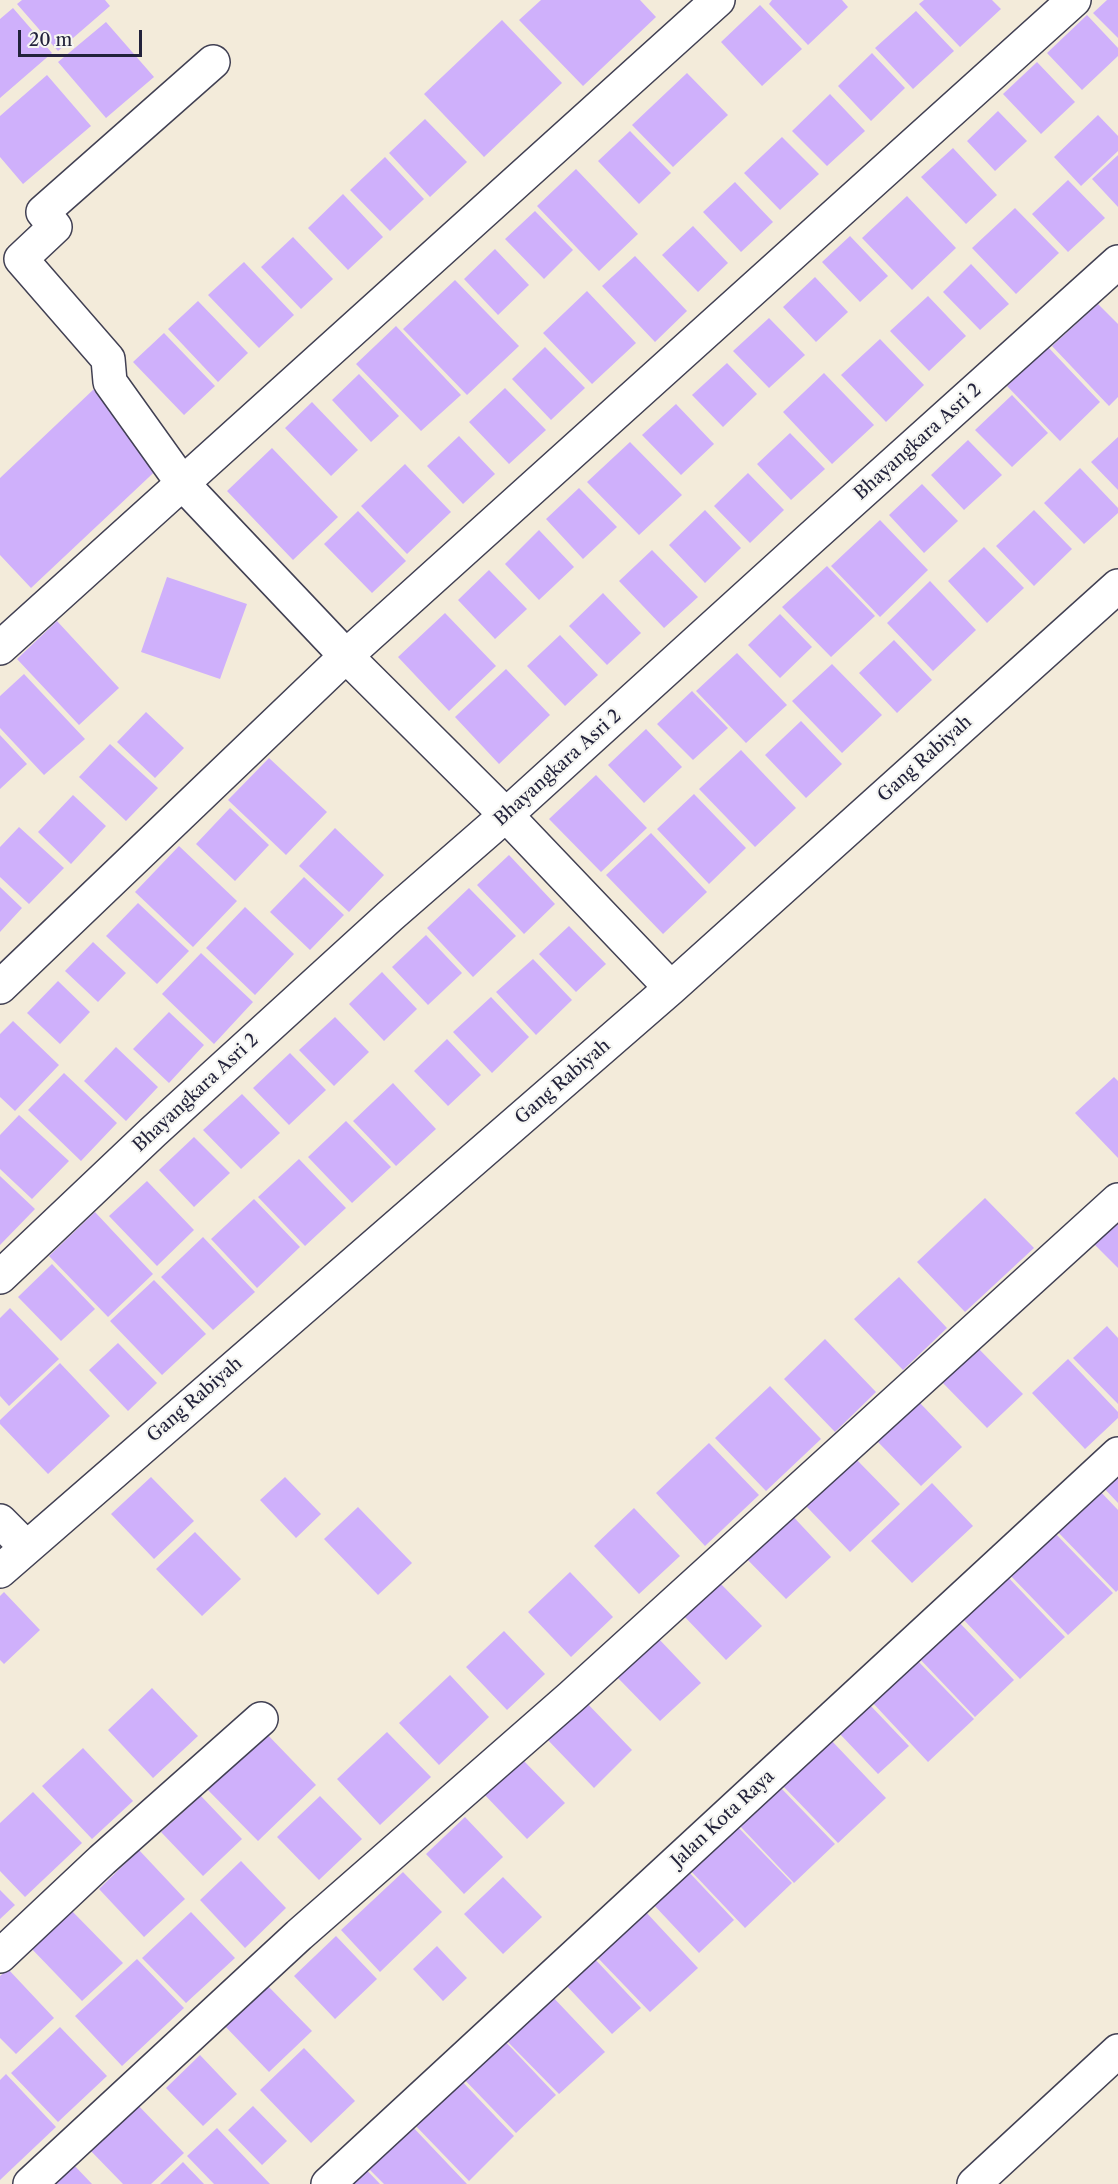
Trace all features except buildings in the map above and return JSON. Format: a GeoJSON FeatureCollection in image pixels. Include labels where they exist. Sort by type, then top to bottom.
{"type":"FeatureCollection","features":[{"type":"Feature","properties":{"kind":"street"},"geometry":{"type":"LineString","coordinates":[[0,648],[717,0]]}},
{"type":"Feature","properties":{"kind":"street"},"geometry":{"type":"LineString","coordinates":[[0,987],[346,656],[1074,0]]}},
{"type":"Feature","properties":{"kind":"street"},"geometry":{"type":"LineString","coordinates":[[213,62],[43,212],[55,227],[21,259],[108,359],[110,382],[183,484],[346,656],[506,815],[671,988]]}},
{"type":"Feature","properties":{"kind":"street","name":"Bhayangkara Asri 2"},"geometry":{"type":"LineString","coordinates":[[0,1277],[153,1132],[390,916],[506,815],[1118,262]]}},
{"type":"Feature","properties":{"kind":"street","name":"Gang Rabiyah"},"geometry":{"type":"LineString","coordinates":[[0,1571],[671,988],[1118,586]]}},
{"type":"Feature","properties":{"kind":"street"},"geometry":{"type":"LineString","coordinates":[[30,2184],[298,1935],[571,1696],[1118,1200]]}},
{"type":"Feature","properties":{"kind":"street","name":"Jalan Kota Raya"},"geometry":{"type":"LineString","coordinates":[[328,2184],[1118,1454]]}},
{"type":"Feature","properties":{"kind":"street"},"geometry":{"type":"LineString","coordinates":[[0,1521],[26,1547]]}},
{"type":"Feature","properties":{"kind":"street"},"geometry":{"type":"LineString","coordinates":[[0,1956],[102,1860],[261,1719]]}},
{"type":"Feature","properties":{"kind":"street"},"geometry":{"type":"LineString","coordinates":[[974,2184],[1118,2051]]}}]}
